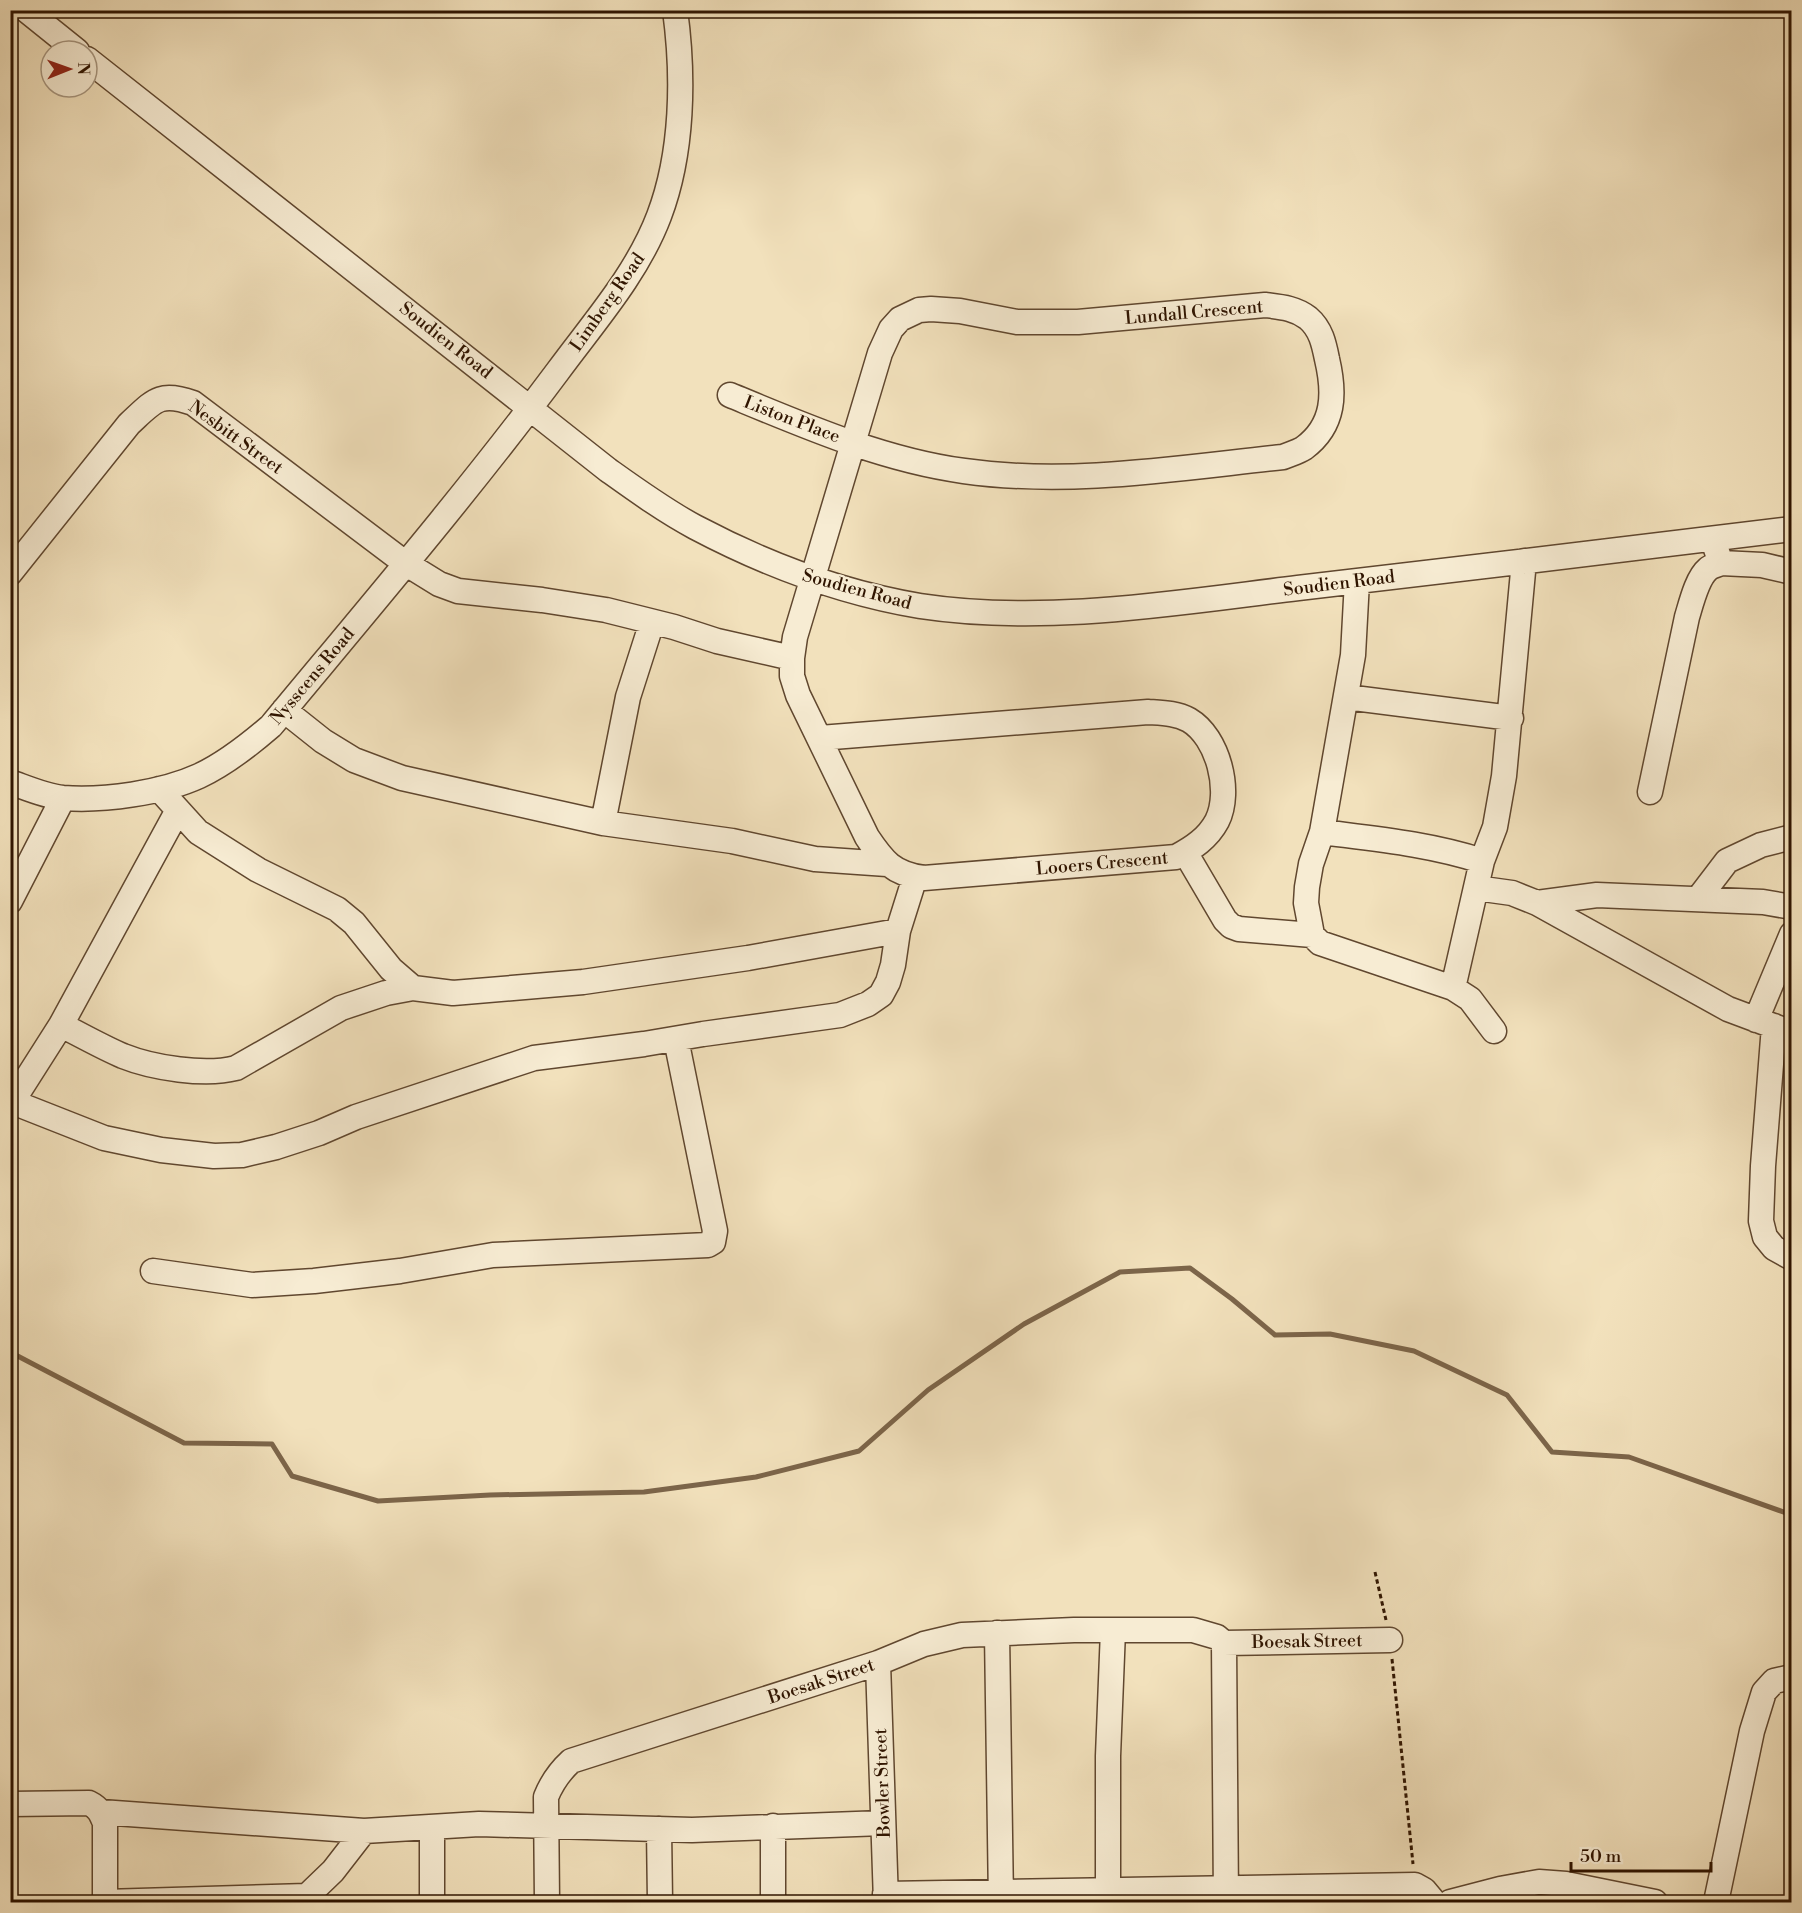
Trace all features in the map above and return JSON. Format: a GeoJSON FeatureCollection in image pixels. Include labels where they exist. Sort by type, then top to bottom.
{"type":"FeatureCollection","features":[{"type":"Feature","properties":{"kind":"street"},"geometry":{"type":"LineString","coordinates":[[26,10],[62,39]]}},
{"type":"Feature","properties":{"kind":"street","name":"Limberg Road"},"geometry":{"type":"LineString","coordinates":[[531,407],[629,276],[660,214],[674,159],[680,106],[678,32],[675,10]]}},
{"type":"Feature","properties":{"kind":"street","name":"Soudien Road"},"geometry":{"type":"LineString","coordinates":[[99,68],[608,470],[649,499],[693,526],[753,556],[813,579],[865,594],[919,605],[963,610],[1012,613],[1084,612],[1791,529]]}},
{"type":"Feature","properties":{"kind":"street","name":"Lundall Crescent"},"geometry":{"type":"LineString","coordinates":[[813,579],[853,443],[880,352],[891,329],[900,319],[919,310],[960,311],[1017,322],[1078,322],[1265,305],[1291,308],[1310,319],[1323,338],[1332,380],[1332,398],[1326,421],[1319,433],[1303,449],[1283,457],[1120,474],[1033,478],[964,471],[903,459],[853,443]]}},
{"type":"Feature","properties":{"kind":"street","name":"Liston Place"},"geometry":{"type":"LineString","coordinates":[[730,395],[853,443]]}},
{"type":"Feature","properties":{"kind":"street","name":"Nesbitt Street"},"geometry":{"type":"LineString","coordinates":[[10,573],[129,424],[151,403],[165,397],[193,403],[405,563],[439,584],[458,591],[606,610],[717,641],[792,658]]}},
{"type":"Feature","properties":{"kind":"street","name":"Nysscens Road"},"geometry":{"type":"LineString","coordinates":[[10,782],[63,798],[119,797],[159,789],[199,776],[246,748],[284,710],[531,407]]}},
{"type":"Feature","properties":{"kind":"street"},"geometry":{"type":"LineString","coordinates":[[1713,538],[1721,563]]}},
{"type":"Feature","properties":{"kind":"street"},"geometry":{"type":"LineString","coordinates":[[1454,988],[1482,861],[1495,827],[1504,776],[1524,561]]}},
{"type":"Feature","properties":{"kind":"street"},"geometry":{"type":"LineString","coordinates":[[1650,792],[1687,617],[1702,577],[1708,569],[1721,563],[1762,566],[1791,572]]}},
{"type":"Feature","properties":{"kind":"street","name":"Looers Crescent"},"geometry":{"type":"LineString","coordinates":[[813,579],[795,637],[792,676],[798,695],[867,837],[880,857],[901,872],[924,878],[1176,857],[1192,849],[1206,837],[1218,820],[1222,800],[1223,780],[1217,758],[1208,739],[1191,721],[1176,714],[1148,712],[820,738]]}},
{"type":"Feature","properties":{"kind":"street"},"geometry":{"type":"LineString","coordinates":[[1357,581],[1353,655],[1322,832],[1311,864],[1307,887],[1306,903],[1312,935],[1320,943],[1454,988],[1470,999],[1494,1031]]}},
{"type":"Feature","properties":{"kind":"street"},"geometry":{"type":"LineString","coordinates":[[603,822],[628,697],[652,622]]}},
{"type":"Feature","properties":{"kind":"street"},"geometry":{"type":"LineString","coordinates":[[1346,697],[1511,718]]}},
{"type":"Feature","properties":{"kind":"street"},"geometry":{"type":"LineString","coordinates":[[284,710],[323,741],[354,760],[402,778],[603,822],[732,841],[815,859],[887,864]]}},
{"type":"Feature","properties":{"kind":"street"},"geometry":{"type":"LineString","coordinates":[[159,789],[198,832],[258,870],[337,909],[354,923],[391,969],[413,988]]}},
{"type":"Feature","properties":{"kind":"street"},"geometry":{"type":"LineString","coordinates":[[10,901],[63,798]]}},
{"type":"Feature","properties":{"kind":"street"},"geometry":{"type":"LineString","coordinates":[[178,810],[61,1024],[11,1102],[104,1138],[161,1150],[214,1156],[243,1155],[276,1147],[319,1133],[356,1117],[534,1058],[840,1015],[868,1004],[881,994],[888,982],[898,931],[915,877]]}},
{"type":"Feature","properties":{"kind":"street"},"geometry":{"type":"LineString","coordinates":[[1322,832],[1422,845],[1482,861]]}},
{"type":"Feature","properties":{"kind":"street"},"geometry":{"type":"LineString","coordinates":[[1698,899],[1727,861],[1761,844],[1791,837]]}},
{"type":"Feature","properties":{"kind":"street"},"geometry":{"type":"LineString","coordinates":[[1185,852],[1225,920],[1232,926],[1248,930],[1312,935]]}},
{"type":"Feature","properties":{"kind":"street"},"geometry":{"type":"LineString","coordinates":[[1476,888],[1512,893],[1538,903],[1728,1009],[1774,1026]]}},
{"type":"Feature","properties":{"kind":"street"},"geometry":{"type":"LineString","coordinates":[[1538,903],[1597,894],[1763,902],[1791,907]]}},
{"type":"Feature","properties":{"kind":"street"},"geometry":{"type":"LineString","coordinates":[[61,1024],[123,1056],[147,1064],[200,1072],[222,1071],[236,1068],[341,1008],[386,993],[413,988],[453,993],[583,982],[748,958],[898,931]]}},
{"type":"Feature","properties":{"kind":"street"},"geometry":{"type":"LineString","coordinates":[[1791,934],[1774,1026],[1761,1221],[1765,1237],[1774,1248],[1791,1258]]}},
{"type":"Feature","properties":{"kind":"street"},"geometry":{"type":"LineString","coordinates":[[153,1270],[252,1285],[314,1281],[400,1271],[493,1255],[708,1245],[713,1242],[715,1231],[676,1038]]}},
{"type":"Feature","properties":{"kind":"street"},"geometry":{"type":"LineString","coordinates":[[1108,1897],[1108,1756],[1113,1630]]}},
{"type":"Feature","properties":{"kind":"street","name":"Boesak Street"},"geometry":{"type":"LineString","coordinates":[[547,1902],[546,1797],[551,1784],[571,1761],[878,1663],[924,1644],[962,1635],[1113,1630],[1193,1630],[1217,1637],[1224,1643],[1390,1640]]}},
{"type":"Feature","properties":{"kind":"street"},"geometry":{"type":"LineString","coordinates":[[997,1634],[1001,1897]]}},
{"type":"Feature","properties":{"kind":"street"},"geometry":{"type":"LineString","coordinates":[[1224,1643],[1226,1895]]}},
{"type":"Feature","properties":{"kind":"street","name":"Bowler Street"},"geometry":{"type":"LineString","coordinates":[[878,1663],[886,1898]]}},
{"type":"Feature","properties":{"kind":"street"},"geometry":{"type":"LineString","coordinates":[[1716,1902],[1752,1731],[1764,1692],[1774,1682],[1791,1677]]}},
{"type":"Feature","properties":{"kind":"street"},"geometry":{"type":"LineString","coordinates":[[10,1804],[89,1803],[96,1806],[105,1823],[105,1902],[307,1899],[333,1871],[364,1831]]}},
{"type":"Feature","properties":{"kind":"street"},"geometry":{"type":"LineString","coordinates":[[101,1812],[364,1831],[478,1824],[692,1830],[883,1823]]}},
{"type":"Feature","properties":{"kind":"street"},"geometry":{"type":"LineString","coordinates":[[773,1826],[773,1902]]}},
{"type":"Feature","properties":{"kind":"street"},"geometry":{"type":"LineString","coordinates":[[432,1827],[432,1902]]}},
{"type":"Feature","properties":{"kind":"street"},"geometry":{"type":"LineString","coordinates":[[659,1829],[660,1902]]}},
{"type":"Feature","properties":{"kind":"street"},"geometry":{"type":"LineString","coordinates":[[1450,1902],[1539,1882],[1566,1884],[1655,1902]]}},
{"type":"Feature","properties":{"kind":"street"},"geometry":{"type":"LineString","coordinates":[[886,1898],[1226,1895],[1415,1885],[1424,1890],[1434,1902]]}},
{"type":"Feature","properties":{"kind":"path"},"geometry":{"type":"LineString","coordinates":[[1375,1572],[1390,1640],[1415,1885]]}},
{"type":"Feature","properties":{"kind":"waterway"},"geometry":{"type":"LineString","coordinates":[[10,1352],[184,1443],[272,1444],[292,1476],[378,1501],[490,1495],[644,1492],[756,1477],[859,1451],[928,1390],[1024,1324],[1120,1272],[1190,1268],[1275,1335],[1330,1334],[1414,1351],[1507,1395],[1552,1452],[1629,1457],[1792,1515]]}}]}
